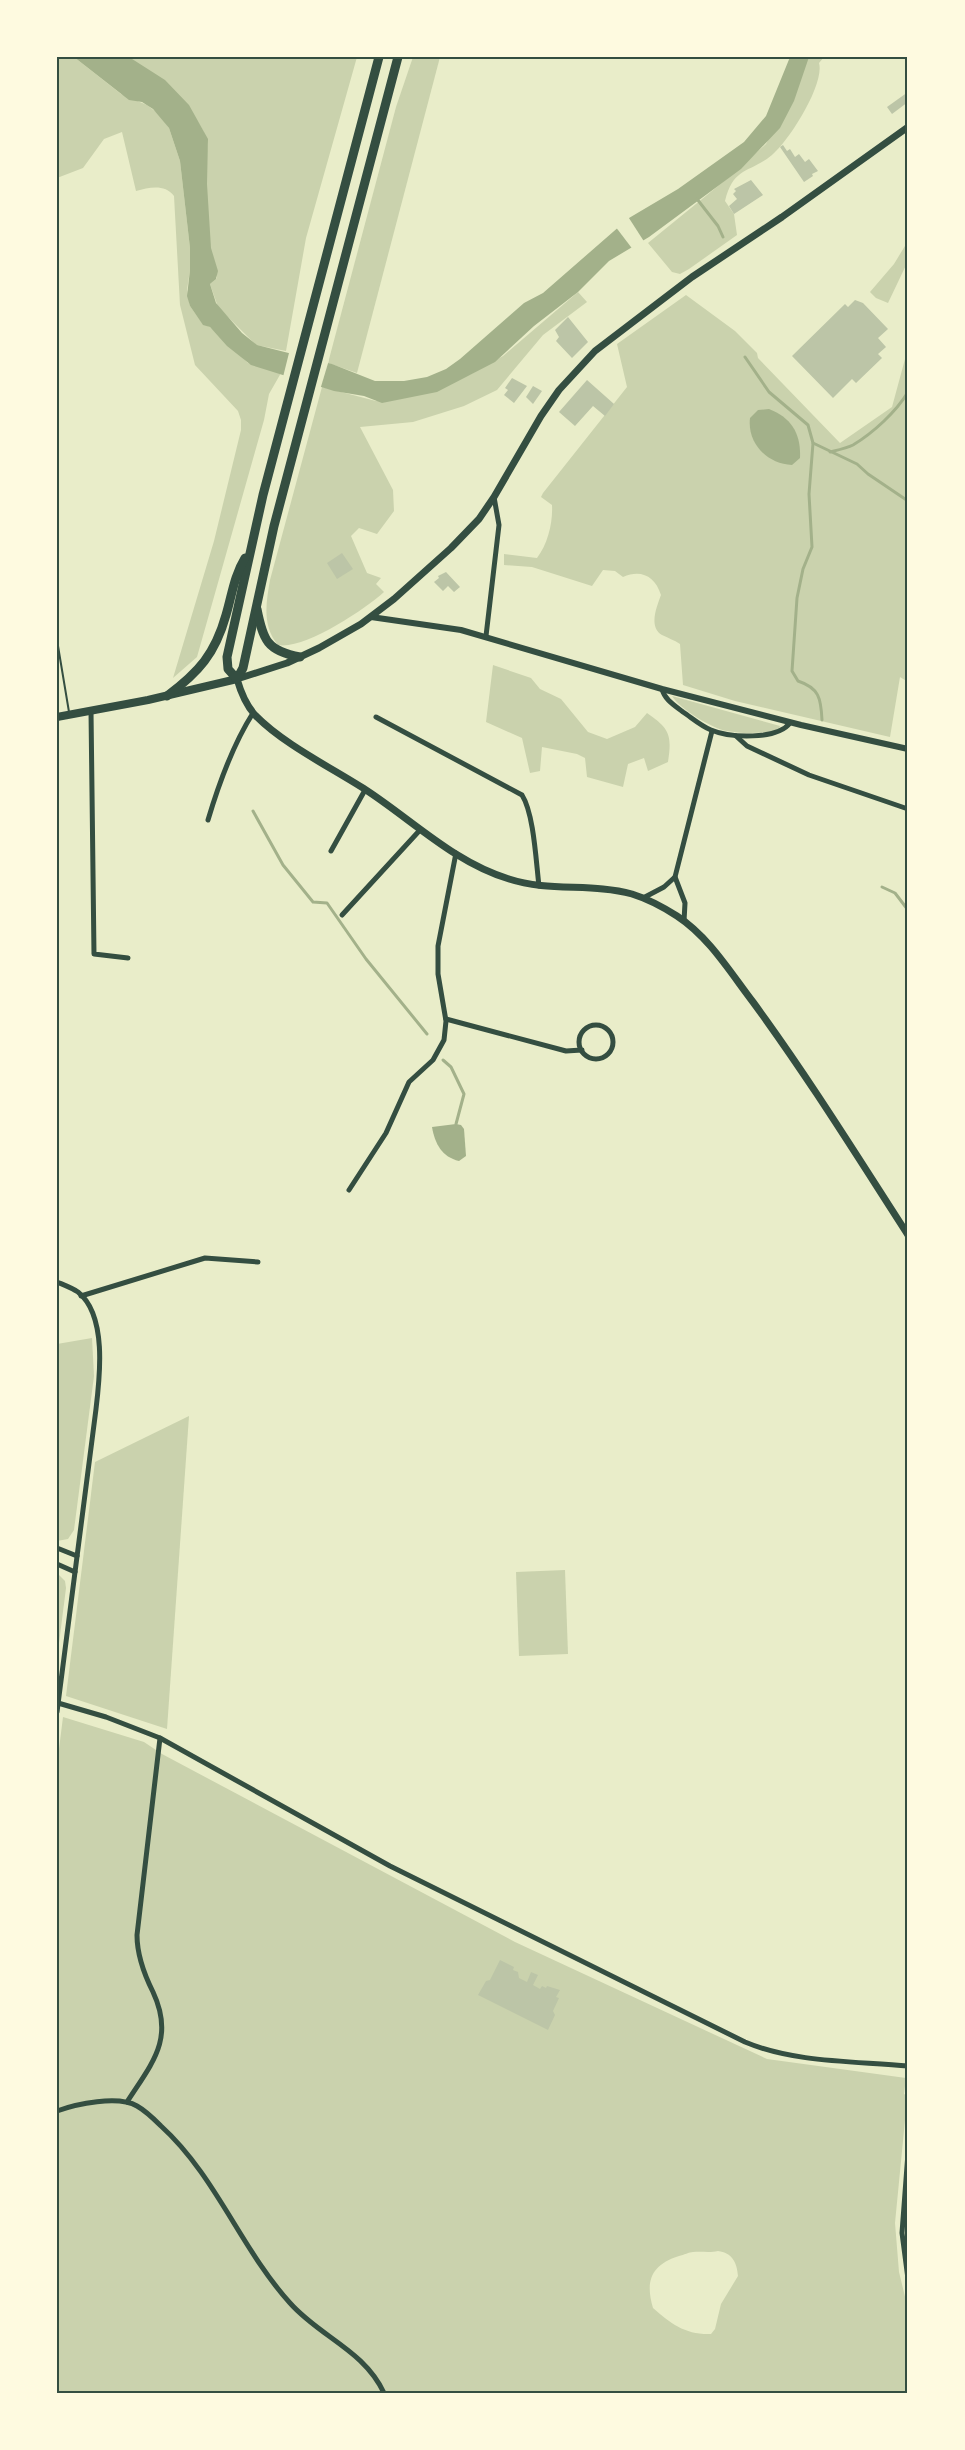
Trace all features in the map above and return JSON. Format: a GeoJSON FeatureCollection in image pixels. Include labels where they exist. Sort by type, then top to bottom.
{"type":"FeatureCollection","features":[{"type":"Feature","properties":{"kind":"highway"},"geometry":{"type":"LineString","coordinates":[[237,679],[228,669],[227,657],[248,554],[379,57]]}},
{"type":"Feature","properties":{"kind":"highway"},"geometry":{"type":"LineString","coordinates":[[57,717],[167,696],[237,679],[243,668],[255,603],[305,405],[399,57]]}},
{"type":"Feature","properties":{"kind":"highway"},"geometry":{"type":"LineString","coordinates":[[167,696],[193,675],[212,653],[226,616],[237,571],[248,554]]}},
{"type":"Feature","properties":{"kind":"highway"},"geometry":{"type":"LineString","coordinates":[[255,603],[268,645],[300,657]]}},
{"type":"Feature","properties":{"kind":"main road"},"geometry":{"type":"LineString","coordinates":[[908,128],[692,277],[595,351],[559,390],[541,416],[479,519],[451,548],[371,617],[300,657],[237,679],[243,698],[253,713],[282,737],[365,790],[456,853],[500,876],[539,886],[618,891],[642,898],[684,921],[715,952],[797,1063],[908,1235]]}},
{"type":"Feature","properties":{"kind":"street"},"geometry":{"type":"LineString","coordinates":[[486,636],[499,525],[494,497]]}},
{"type":"Feature","properties":{"kind":"street"},"geometry":{"type":"LineString","coordinates":[[371,617],[438,626],[486,636],[662,689],[790,723],[908,749]]}},
{"type":"Feature","properties":{"kind":"street"},"geometry":{"type":"LineString","coordinates":[[662,689],[667,699],[712,731],[736,736],[781,732],[790,723]]}},
{"type":"Feature","properties":{"kind":"street"},"geometry":{"type":"LineString","coordinates":[[91,711],[94,954],[128,958]]}},
{"type":"Feature","properties":{"kind":"street"},"geometry":{"type":"LineString","coordinates":[[208,820],[223,773],[253,713]]}},
{"type":"Feature","properties":{"kind":"street"},"geometry":{"type":"LineString","coordinates":[[376,717],[522,795],[532,834],[539,886]]}},
{"type":"Feature","properties":{"kind":"street"},"geometry":{"type":"LineString","coordinates":[[642,898],[664,887],[675,877],[712,731]]}},
{"type":"Feature","properties":{"kind":"street"},"geometry":{"type":"LineString","coordinates":[[736,736],[747,746],[809,775],[908,809]]}},
{"type":"Feature","properties":{"kind":"street"},"geometry":{"type":"LineString","coordinates":[[331,851],[365,790]]}},
{"type":"Feature","properties":{"kind":"street"},"geometry":{"type":"LineString","coordinates":[[342,915],[420,830]]}},
{"type":"Feature","properties":{"kind":"street"},"geometry":{"type":"LineString","coordinates":[[350,1190],[386,1133],[411,1079],[438,1054],[446,1036],[446,1019],[438,974],[439,938],[456,853]]}},
{"type":"Feature","properties":{"kind":"street"},"geometry":{"type":"LineString","coordinates":[[675,877],[685,903],[684,921]]}},
{"type":"Feature","properties":{"kind":"street"},"geometry":{"type":"LineString","coordinates":[[446,1019],[566,1051],[582,1050],[593,1058],[604,1057],[611,1049],[612,1036],[603,1026],[590,1027],[581,1037],[582,1050]]}},
{"type":"Feature","properties":{"kind":"street"},"geometry":{"type":"LineString","coordinates":[[81,1296],[205,1258],[258,1262]]}},
{"type":"Feature","properties":{"kind":"street"},"geometry":{"type":"LineString","coordinates":[[57,1712],[99,1371],[94,1320],[89,1307],[81,1296],[58,1283]]}},
{"type":"Feature","properties":{"kind":"street"},"geometry":{"type":"LineString","coordinates":[[57,1548],[77,1556]]}},
{"type":"Feature","properties":{"kind":"street"},"geometry":{"type":"LineString","coordinates":[[57,1564],[75,1572]]}},
{"type":"Feature","properties":{"kind":"street"},"geometry":{"type":"LineString","coordinates":[[58,1704],[112,1719],[160,1738],[390,1866],[745,2042],[797,2056],[908,2066]]}},
{"type":"Feature","properties":{"kind":"street"},"geometry":{"type":"LineString","coordinates":[[127,2102],[152,2061],[163,2030],[161,2012],[143,1969],[137,1940],[160,1738]]}},
{"type":"Feature","properties":{"kind":"street"},"geometry":{"type":"LineString","coordinates":[[57,2111],[85,2103],[127,2102],[144,2110],[171,2135],[186,2153],[279,2291],[314,2327],[345,2346],[362,2360],[375,2375],[384,2393]]}},
{"type":"Feature","properties":{"kind":"street"},"geometry":{"type":"LineString","coordinates":[[908,2153],[903,2233],[908,2279]]}},
{"type":"Feature","properties":{"kind":"lane"},"geometry":{"type":"LineString","coordinates":[[57,640],[69,714]]}},
{"type":"Feature","properties":{"kind":"shaded area"},"geometry":{"type":"Polygon","coordinates":[[[57,57],[74,57],[121,94],[147,105],[160,115],[169,128],[180,161],[190,248],[187,290],[190,306],[202,323],[210,327],[248,363],[281,373],[269,394],[264,420],[197,657],[173,678],[214,541],[241,430],[241,420],[238,411],[195,365],[180,305],[174,196],[162,188],[136,191],[122,132],[104,139],[83,168],[57,178],[57,57]]]}},
{"type":"Feature","properties":{"kind":"shaded area"},"geometry":{"type":"Polygon","coordinates":[[[74,57],[129,57],[165,80],[189,105],[208,139],[207,184],[211,248],[218,271],[216,279],[210,284],[216,303],[242,333],[257,345],[332,364],[375,381],[404,381],[427,377],[446,369],[524,303],[543,293],[629,218],[678,189],[744,142],[766,116],[790,57],[809,57],[794,101],[780,128],[741,169],[649,237],[609,261],[578,292],[534,326],[495,362],[437,392],[382,403],[364,396],[334,391],[251,365],[227,346],[210,327],[203,325],[190,306],[187,296],[190,248],[180,161],[169,128],[153,109],[142,102],[129,100],[74,57]]]}},
{"type":"Feature","properties":{"kind":"shaded area"},"geometry":{"type":"Polygon","coordinates":[[[129,57],[357,57],[306,238],[286,351],[256,345],[218,307],[210,284],[217,278],[207,215],[208,143],[196,118],[175,95],[129,57]]]}},
{"type":"Feature","properties":{"kind":"shaded area"},"geometry":{"type":"Polygon","coordinates":[[[413,57],[440,57],[357,373],[328,363],[396,107],[413,57]]]}},
{"type":"Feature","properties":{"kind":"shaded area"},"geometry":{"type":"Polygon","coordinates":[[[808,57],[824,57],[819,63],[817,84],[804,112],[779,148],[764,161],[738,176],[729,190],[725,201],[734,214],[737,235],[689,269],[680,274],[672,272],[648,243],[766,144],[808,57]]]}},
{"type":"Feature","properties":{"kind":"shaded area"},"geometry":{"type":"Polygon","coordinates":[[[908,241],[908,261],[888,303],[876,298],[870,292],[894,264],[908,241]]]}},
{"type":"Feature","properties":{"kind":"shaded area"},"geometry":{"type":"Polygon","coordinates":[[[578,292],[587,302],[543,335],[497,390],[464,406],[413,422],[360,427],[393,490],[394,511],[377,534],[359,528],[351,536],[367,573],[381,578],[376,584],[384,592],[363,609],[318,635],[289,645],[278,645],[269,630],[266,614],[270,580],[322,387],[376,401],[471,374],[503,356],[578,292]]]}},
{"type":"Feature","properties":{"kind":"shaded area"},"geometry":{"type":"Polygon","coordinates":[[[686,295],[735,331],[840,443],[892,407],[908,348],[908,682],[900,677],[890,737],[735,701],[683,685],[680,644],[662,635],[655,627],[655,616],[661,595],[655,583],[647,576],[636,574],[623,577],[615,571],[603,570],[592,586],[532,567],[504,565],[504,554],[537,558],[547,540],[552,518],[552,505],[541,497],[543,493],[627,387],[617,344],[686,295]]]}},
{"type":"Feature","properties":{"kind":"shaded area"},"geometry":{"type":"Polygon","coordinates":[[[769,409],[784,417],[797,434],[800,458],[792,465],[774,461],[755,444],[750,418],[758,410],[769,409]]]}},
{"type":"Feature","properties":{"kind":"shaded area"},"geometry":{"type":"Polygon","coordinates":[[[493,665],[531,678],[540,689],[561,699],[588,732],[607,739],[635,727],[647,713],[668,733],[670,745],[668,762],[648,771],[644,758],[628,764],[623,787],[587,777],[585,758],[577,754],[542,747],[540,771],[530,773],[522,738],[486,722],[493,665]]]}},
{"type":"Feature","properties":{"kind":"shaded area"},"geometry":{"type":"Polygon","coordinates":[[[672,696],[780,726],[774,731],[761,733],[727,731],[689,712],[672,696]]]}},
{"type":"Feature","properties":{"kind":"shaded area"},"geometry":{"type":"Polygon","coordinates":[[[461,1125],[464,1129],[466,1156],[459,1161],[440,1149],[432,1127],[461,1125]]]}},
{"type":"Feature","properties":{"kind":"shaded area"},"geometry":{"type":"Polygon","coordinates":[[[92,1338],[94,1376],[74,1530],[68,1539],[57,1541],[57,1344],[92,1338]]]}},
{"type":"Feature","properties":{"kind":"shaded area"},"geometry":{"type":"Polygon","coordinates":[[[189,1416],[167,1729],[66,1696],[95,1462],[189,1416]]]}},
{"type":"Feature","properties":{"kind":"shaded area"},"geometry":{"type":"Polygon","coordinates":[[[565,1570],[568,1654],[519,1656],[516,1572],[565,1570]]]}},
{"type":"Feature","properties":{"kind":"shaded area"},"geometry":{"type":"Polygon","coordinates":[[[57,1573],[65,1581],[66,1588],[57,1659],[57,1573]]]}},
{"type":"Feature","properties":{"kind":"shaded area"},"geometry":{"type":"Polygon","coordinates":[[[63,1717],[144,1742],[162,1754],[515,1942],[767,2059],[906,2078],[904,2094],[906,2095],[906,2110],[895,2223],[899,2272],[908,2309],[908,2393],[57,2393],[57,1765],[63,1717]],[[718,2251],[691,2252],[670,2260],[656,2269],[650,2282],[653,2308],[679,2327],[694,2333],[711,2334],[715,2329],[721,2304],[738,2276],[733,2259],[718,2251]]]}},
{"type":"Feature","properties":{"kind":"pier"},"geometry":{"type":"Polygon","coordinates":[[[627,215],[645,243],[634,251],[615,226],[627,215]]]}},
{"type":"Feature","properties":{"kind":"pier"},"geometry":{"type":"Polygon","coordinates":[[[290,349],[329,360],[320,390],[283,377],[290,349]]]}},
{"type":"Feature","properties":{"kind":"building"},"geometry":{"type":"Polygon","coordinates":[[[908,92],[908,102],[892,114],[887,107],[908,92]]]}},
{"type":"Feature","properties":{"kind":"building"},"geometry":{"type":"Polygon","coordinates":[[[783,145],[787,151],[790,149],[795,157],[799,154],[805,162],[809,159],[818,171],[804,182],[780,147],[783,145]]]}},
{"type":"Feature","properties":{"kind":"building"},"geometry":{"type":"Polygon","coordinates":[[[751,180],[763,195],[734,214],[729,206],[737,199],[733,194],[736,191],[734,189],[751,180]]]}},
{"type":"Feature","properties":{"kind":"building"},"geometry":{"type":"Polygon","coordinates":[[[855,300],[863,303],[888,329],[878,338],[886,347],[878,354],[882,358],[856,383],[852,379],[833,398],[792,356],[845,304],[848,307],[855,300]]]}},
{"type":"Feature","properties":{"kind":"building"},"geometry":{"type":"Polygon","coordinates":[[[568,317],[588,342],[572,358],[556,341],[559,337],[555,330],[568,317]]]}},
{"type":"Feature","properties":{"kind":"building"},"geometry":{"type":"Polygon","coordinates":[[[512,378],[527,386],[514,403],[504,395],[508,390],[505,388],[512,378]]]}},
{"type":"Feature","properties":{"kind":"building"},"geometry":{"type":"Polygon","coordinates":[[[587,380],[614,404],[605,416],[593,406],[575,426],[559,412],[587,380]]]}},
{"type":"Feature","properties":{"kind":"building"},"geometry":{"type":"Polygon","coordinates":[[[533,386],[542,391],[533,404],[526,397],[533,386]]]}},
{"type":"Feature","properties":{"kind":"building"},"geometry":{"type":"Polygon","coordinates":[[[342,553],[353,569],[337,579],[327,563],[342,553]]]}},
{"type":"Feature","properties":{"kind":"building"},"geometry":{"type":"Polygon","coordinates":[[[446,572],[460,587],[454,592],[448,586],[443,591],[434,582],[439,578],[438,576],[446,572]]]}},
{"type":"Feature","properties":{"kind":"building"},"geometry":{"type":"Polygon","coordinates":[[[500,1960],[514,1967],[513,1970],[518,1972],[519,1978],[527,1982],[531,1972],[538,1975],[533,1985],[540,1989],[542,1986],[546,1988],[547,1986],[560,1990],[553,2011],[555,2015],[548,2030],[478,1995],[486,1981],[490,1980],[500,1960]]]}},
{"type":"Feature","properties":{"kind":"waterway"},"geometry":{"type":"LineString","coordinates":[[697,199],[718,226],[723,237]]}},
{"type":"Feature","properties":{"kind":"waterway"},"geometry":{"type":"LineString","coordinates":[[745,357],[769,392],[808,425],[813,443],[857,464],[908,501]]}},
{"type":"Feature","properties":{"kind":"waterway"},"geometry":{"type":"LineString","coordinates":[[830,452],[853,445],[868,434],[891,414],[908,392]]}},
{"type":"Feature","properties":{"kind":"waterway"},"geometry":{"type":"LineString","coordinates":[[813,443],[809,494],[812,547],[803,569],[797,598],[792,671],[798,681],[810,687],[818,695],[822,720]]}},
{"type":"Feature","properties":{"kind":"waterway"},"geometry":{"type":"LineString","coordinates":[[253,811],[283,865],[313,902],[327,903],[366,959],[427,1034]]}},
{"type":"Feature","properties":{"kind":"waterway"},"geometry":{"type":"LineString","coordinates":[[882,887],[895,893],[908,910]]}},
{"type":"Feature","properties":{"kind":"waterway"},"geometry":{"type":"LineString","coordinates":[[443,1060],[451,1067],[464,1094],[456,1124]]}}]}
